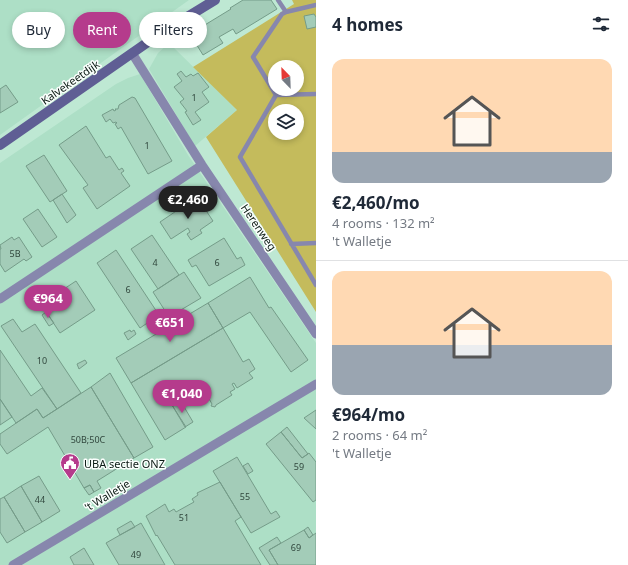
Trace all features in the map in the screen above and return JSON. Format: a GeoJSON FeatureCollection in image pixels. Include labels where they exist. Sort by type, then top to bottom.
{"type":"FeatureCollection","features":[{"type":"Feature","properties":{"kind":"street","name":"Kalvekeetdijk"},"geometry":{"type":"LineString","coordinates":[[0,145],[161,33],[215,0]]}},
{"type":"Feature","properties":{"kind":"street","name":"Herenweg"},"geometry":{"type":"LineString","coordinates":[[132,53],[202,165],[316,334]]}},
{"type":"Feature","properties":{"kind":"street"},"geometry":{"type":"LineString","coordinates":[[0,299],[202,165]]}},
{"type":"Feature","properties":{"kind":"street","name":"'t Walletje"},"geometry":{"type":"LineString","coordinates":[[13,565],[316,384]]}},
{"type":"Feature","properties":{"kind":"lane"},"geometry":{"type":"LineString","coordinates":[[278,0],[286,12]]}},
{"type":"Feature","properties":{"kind":"lane"},"geometry":{"type":"LineString","coordinates":[[268,81],[254,57],[282,14],[316,5]]}},
{"type":"Feature","properties":{"kind":"lane"},"geometry":{"type":"LineString","coordinates":[[304,94],[316,94]]}},
{"type":"Feature","properties":{"kind":"lane"},"geometry":{"type":"LineString","coordinates":[[275,96],[240,157],[316,286]]}},
{"type":"Feature","properties":{"kind":"lane"},"geometry":{"type":"LineString","coordinates":[[291,244],[316,243]]}},
{"type":"Feature","properties":{"kind":"shaded area"},"geometry":{"type":"Polygon","coordinates":[[[0,0],[189,0],[172,12],[139,12],[139,36],[131,41],[131,12],[73,12],[73,48],[122,48],[0,135],[0,0]]]}},
{"type":"Feature","properties":{"kind":"shaded area"},"geometry":{"type":"Polygon","coordinates":[[[292,0],[316,0],[316,312],[206,137],[237,110],[193,67],[294,4],[292,0]]]}},
{"type":"Feature","properties":{"kind":"shaded area"},"geometry":{"type":"Polygon","coordinates":[[[164,48],[174,48],[237,110],[195,146],[149,69],[158,53],[164,48]]]}},
{"type":"Feature","properties":{"kind":"shaded area"},"geometry":{"type":"Polygon","coordinates":[[[140,74],[188,155],[316,343],[316,565],[0,565],[0,163],[116,84],[140,74]]]}},
{"type":"Feature","properties":{"kind":"building"},"geometry":{"type":"Polygon","coordinates":[[[243,0],[271,0],[277,9],[236,34],[233,29],[219,37],[223,43],[203,55],[199,48],[207,48],[207,24],[231,9],[230,8],[243,0]]]}},
{"type":"Feature","properties":{"kind":"building"},"geometry":{"type":"Polygon","coordinates":[[[314,14],[316,17],[316,27],[307,29],[304,16],[314,14]]]}},
{"type":"Feature","properties":{"kind":"building"},"geometry":{"type":"Polygon","coordinates":[[[181,71],[186,77],[191,74],[193,76],[198,73],[209,87],[202,92],[209,102],[195,112],[201,120],[193,125],[185,112],[187,111],[180,102],[184,99],[174,87],[182,81],[177,74],[181,71]]]}},
{"type":"Feature","properties":{"kind":"building"},"geometry":{"type":"Polygon","coordinates":[[[6,85],[18,102],[0,113],[0,89],[6,85]]]}},
{"type":"Feature","properties":{"kind":"building"},"geometry":{"type":"Polygon","coordinates":[[[132,97],[135,98],[172,161],[148,174],[121,127],[118,129],[115,124],[117,123],[113,123],[110,119],[106,122],[102,115],[113,109],[114,111],[116,110],[115,109],[118,109],[119,105],[132,97]]]}},
{"type":"Feature","properties":{"kind":"building"},"geometry":{"type":"Polygon","coordinates":[[[86,126],[106,158],[110,156],[119,170],[122,168],[124,171],[121,173],[130,186],[97,209],[83,188],[88,185],[59,145],[86,126]]]}},
{"type":"Feature","properties":{"kind":"building"},"geometry":{"type":"Polygon","coordinates":[[[44,155],[67,191],[50,202],[26,166],[44,155]]]}},
{"type":"Feature","properties":{"kind":"building"},"geometry":{"type":"Polygon","coordinates":[[[62,194],[76,215],[67,223],[53,200],[62,194]]]}},
{"type":"Feature","properties":{"kind":"building"},"geometry":{"type":"Polygon","coordinates":[[[197,197],[213,221],[200,230],[202,233],[191,240],[187,234],[190,232],[188,228],[171,239],[160,222],[197,197]]]}},
{"type":"Feature","properties":{"kind":"building"},"geometry":{"type":"Polygon","coordinates":[[[38,209],[57,237],[42,247],[23,219],[38,209]]]}},
{"type":"Feature","properties":{"kind":"building"},"geometry":{"type":"Polygon","coordinates":[[[152,235],[179,275],[158,289],[131,249],[152,235]]]}},
{"type":"Feature","properties":{"kind":"building"},"geometry":{"type":"Polygon","coordinates":[[[12,237],[14,240],[19,237],[32,257],[26,261],[24,259],[5,272],[0,264],[0,245],[12,237]]]}},
{"type":"Feature","properties":{"kind":"building"},"geometry":{"type":"Polygon","coordinates":[[[224,238],[237,259],[241,257],[245,265],[209,286],[196,265],[192,267],[188,260],[224,238]]]}},
{"type":"Feature","properties":{"kind":"building"},"geometry":{"type":"Polygon","coordinates":[[[116,250],[159,315],[140,328],[97,263],[116,250]]]}},
{"type":"Feature","properties":{"kind":"building"},"geometry":{"type":"Polygon","coordinates":[[[184,272],[201,298],[169,317],[153,292],[184,272]]]}},
{"type":"Feature","properties":{"kind":"building"},"geometry":{"type":"Polygon","coordinates":[[[250,277],[269,308],[271,307],[308,360],[291,372],[250,312],[223,328],[208,303],[250,277]]]}},
{"type":"Feature","properties":{"kind":"building"},"geometry":{"type":"Polygon","coordinates":[[[76,281],[95,310],[60,333],[41,304],[76,281]]]}},
{"type":"Feature","properties":{"kind":"building"},"geometry":{"type":"Polygon","coordinates":[[[208,303],[223,328],[131,383],[116,358],[208,303]]]}},
{"type":"Feature","properties":{"kind":"building"},"geometry":{"type":"Polygon","coordinates":[[[46,312],[54,323],[49,326],[42,315],[46,312]]]}},
{"type":"Feature","properties":{"kind":"building"},"geometry":{"type":"Polygon","coordinates":[[[13,319],[22,332],[35,324],[81,393],[57,409],[1,326],[13,319]]]}},
{"type":"Feature","properties":{"kind":"building"},"geometry":{"type":"Polygon","coordinates":[[[223,328],[243,362],[249,359],[255,369],[249,373],[253,378],[237,388],[234,383],[232,384],[235,389],[230,392],[232,395],[215,407],[211,406],[212,404],[204,390],[204,386],[172,405],[186,427],[165,440],[131,383],[223,328]]]}},
{"type":"Feature","properties":{"kind":"building"},"geometry":{"type":"Polygon","coordinates":[[[130,330],[131,332],[134,330],[136,334],[128,340],[124,333],[130,330]]]}},
{"type":"Feature","properties":{"kind":"building"},"geometry":{"type":"Polygon","coordinates":[[[0,350],[31,396],[42,388],[57,409],[43,418],[37,409],[16,423],[0,399],[0,350]]]}},
{"type":"Feature","properties":{"kind":"building"},"geometry":{"type":"Polygon","coordinates":[[[85,360],[87,363],[79,369],[77,364],[85,360]]]}},
{"type":"Feature","properties":{"kind":"building"},"geometry":{"type":"Polygon","coordinates":[[[110,373],[153,447],[134,458],[91,387],[110,373]]]}},
{"type":"Feature","properties":{"kind":"building"},"geometry":{"type":"Polygon","coordinates":[[[91,387],[134,458],[97,481],[101,488],[94,492],[90,485],[84,488],[48,427],[7,454],[0,444],[0,434],[37,409],[43,418],[91,387]]]}},
{"type":"Feature","properties":{"kind":"building"},"geometry":{"type":"Polygon","coordinates":[[[0,399],[12,417],[0,425],[0,399]]]}},
{"type":"Feature","properties":{"kind":"building"},"geometry":{"type":"Polygon","coordinates":[[[180,400],[193,422],[185,427],[172,405],[180,400]]]}},
{"type":"Feature","properties":{"kind":"building"},"geometry":{"type":"Polygon","coordinates":[[[316,410],[316,429],[304,418],[316,410]]]}},
{"type":"Feature","properties":{"kind":"building"},"geometry":{"type":"Polygon","coordinates":[[[287,427],[308,454],[302,458],[281,432],[287,427]]]}},
{"type":"Feature","properties":{"kind":"building"},"geometry":{"type":"Polygon","coordinates":[[[281,432],[302,458],[309,453],[316,462],[316,500],[313,502],[266,444],[281,432]]]}},
{"type":"Feature","properties":{"kind":"building"},"geometry":{"type":"Polygon","coordinates":[[[237,457],[271,514],[276,511],[280,517],[251,533],[213,471],[237,457]]]}},
{"type":"Feature","properties":{"kind":"building"},"geometry":{"type":"Polygon","coordinates":[[[248,463],[253,471],[248,474],[243,466],[248,463]]]}},
{"type":"Feature","properties":{"kind":"building"},"geometry":{"type":"Polygon","coordinates":[[[39,476],[60,511],[42,522],[21,486],[39,476]]]}},
{"type":"Feature","properties":{"kind":"building"},"geometry":{"type":"Polygon","coordinates":[[[220,482],[241,517],[235,521],[261,565],[175,565],[157,535],[156,536],[146,516],[165,504],[169,512],[174,509],[176,512],[194,502],[192,499],[198,495],[197,493],[220,482]]]}},
{"type":"Feature","properties":{"kind":"building"},"geometry":{"type":"Polygon","coordinates":[[[90,485],[94,492],[89,495],[84,488],[90,485]]]}},
{"type":"Feature","properties":{"kind":"building"},"geometry":{"type":"Polygon","coordinates":[[[21,486],[42,522],[25,532],[4,497],[21,486]]]}},
{"type":"Feature","properties":{"kind":"building"},"geometry":{"type":"Polygon","coordinates":[[[4,497],[25,532],[7,543],[0,532],[0,499],[4,497]]]}},
{"type":"Feature","properties":{"kind":"building"},"geometry":{"type":"Polygon","coordinates":[[[131,521],[135,527],[120,535],[117,529],[131,521]]]}},
{"type":"Feature","properties":{"kind":"building"},"geometry":{"type":"Polygon","coordinates":[[[141,523],[165,565],[119,565],[106,543],[141,523]]]}},
{"type":"Feature","properties":{"kind":"building"},"geometry":{"type":"Polygon","coordinates":[[[308,527],[313,535],[309,538],[304,530],[308,527]]]}},
{"type":"Feature","properties":{"kind":"building"},"geometry":{"type":"Polygon","coordinates":[[[304,530],[309,538],[316,533],[316,565],[278,565],[269,550],[304,530]]]}},
{"type":"Feature","properties":{"kind":"building"},"geometry":{"type":"Polygon","coordinates":[[[277,537],[281,543],[269,550],[278,565],[270,565],[259,548],[277,537]]]}},
{"type":"Feature","properties":{"kind":"building"},"geometry":{"type":"Polygon","coordinates":[[[84,548],[94,565],[74,565],[70,557],[84,548]]]}},
{"type":"Feature","properties":{"kind":"place","name":"UBA sectie ONZ"},"geometry":{"type":"Point","coordinates":[70,480]}}]}
